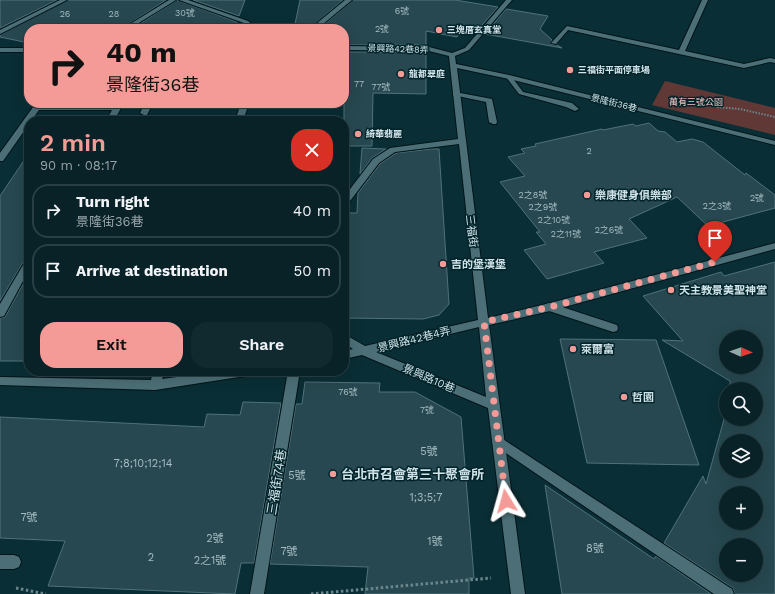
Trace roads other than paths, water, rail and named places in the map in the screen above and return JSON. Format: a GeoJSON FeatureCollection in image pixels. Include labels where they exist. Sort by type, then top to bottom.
{"type":"FeatureCollection","features":[{"type":"Feature","properties":{"kind":"street"},"geometry":{"type":"LineString","coordinates":[[0,32],[64,0]]}},
{"type":"Feature","properties":{"kind":"street"},"geometry":{"type":"LineString","coordinates":[[133,24],[173,0]]}},
{"type":"Feature","properties":{"kind":"street"},"geometry":{"type":"LineString","coordinates":[[182,0],[249,24]]}},
{"type":"Feature","properties":{"kind":"street"},"geometry":{"type":"LineString","coordinates":[[319,24],[349,0]]}},
{"type":"Feature","properties":{"kind":"street"},"geometry":{"type":"LineString","coordinates":[[452,55],[467,49],[509,0]]}},
{"type":"Feature","properties":{"kind":"street"},"geometry":{"type":"LineString","coordinates":[[681,53],[705,0]]}},
{"type":"Feature","properties":{"kind":"street"},"geometry":{"type":"LineString","coordinates":[[554,43],[567,28],[744,66],[770,60],[775,61]]}},
{"type":"Feature","properties":{"kind":"street","name":"景興路42巷8弄"},"geometry":{"type":"LineString","coordinates":[[349,48],[429,49],[452,55]]}},
{"type":"Feature","properties":{"kind":"street"},"geometry":{"type":"LineString","coordinates":[[0,50],[24,50]]}},
{"type":"Feature","properties":{"kind":"street","name":"三福街"},"geometry":{"type":"LineString","coordinates":[[452,55],[455,94],[484,322]]}},
{"type":"Feature","properties":{"kind":"street","name":"景隆街36巷"},"geometry":{"type":"LineString","coordinates":[[452,65],[509,77],[775,143]]}},
{"type":"Feature","properties":{"kind":"street"},"geometry":{"type":"LineString","coordinates":[[509,77],[521,93],[569,105],[575,109]]}},
{"type":"Feature","properties":{"kind":"street"},"geometry":{"type":"LineString","coordinates":[[455,94],[489,101],[494,122]]}},
{"type":"Feature","properties":{"kind":"street"},"geometry":{"type":"LineString","coordinates":[[144,112],[146,108]]}},
{"type":"Feature","properties":{"kind":"street"},"geometry":{"type":"LineString","coordinates":[[0,159],[24,125]]}},
{"type":"Feature","properties":{"kind":"street"},"geometry":{"type":"LineString","coordinates":[[349,196],[376,161],[393,150],[461,141]]}},
{"type":"Feature","properties":{"kind":"street"},"geometry":{"type":"LineString","coordinates":[[518,594],[493,405],[484,322],[550,307],[775,246]]}},
{"type":"Feature","properties":{"kind":"street"},"geometry":{"type":"LineString","coordinates":[[0,313],[24,271]]}},
{"type":"Feature","properties":{"kind":"street"},"geometry":{"type":"LineString","coordinates":[[550,307],[613,328]]}},
{"type":"Feature","properties":{"kind":"street","name":"景興路42巷4弄"},"geometry":{"type":"LineString","coordinates":[[349,354],[484,322]]}},
{"type":"Feature","properties":{"kind":"street"},"geometry":{"type":"LineString","coordinates":[[349,341],[364,351]]}},
{"type":"Feature","properties":{"kind":"street","name":"景興路10巷"},"geometry":{"type":"LineString","coordinates":[[364,351],[493,405]]}},
{"type":"Feature","properties":{"kind":"street"},"geometry":{"type":"LineString","coordinates":[[155,384],[157,376]]}},
{"type":"Feature","properties":{"kind":"street"},"geometry":{"type":"LineString","coordinates":[[0,380],[155,384],[215,376]]}},
{"type":"Feature","properties":{"kind":"street","name":"三福街74巷"},"geometry":{"type":"LineString","coordinates":[[257,594],[293,376]]}},
{"type":"Feature","properties":{"kind":"street"},"geometry":{"type":"LineString","coordinates":[[498,441],[727,594]]}},
{"type":"Feature","properties":{"kind":"place","name":"三塊厝玄真堂"},"geometry":{"type":"Point","coordinates":[439,30]}},
{"type":"Feature","properties":{"kind":"place","name":"三福街平面停車場"},"geometry":{"type":"Point","coordinates":[570,70]}},
{"type":"Feature","properties":{"kind":"place","name":"龍都翠庭"},"geometry":{"type":"Point","coordinates":[401,74]}},
{"type":"Feature","properties":{"kind":"place","name":"綺華翡麗"},"geometry":{"type":"Point","coordinates":[358,134]}},
{"type":"Feature","properties":{"kind":"place","name":"樂康健身俱樂部"},"geometry":{"type":"Point","coordinates":[587,195]}},
{"type":"Feature","properties":{"kind":"place","name":"吉的堡漢堡"},"geometry":{"type":"Point","coordinates":[443,264]}},
{"type":"Feature","properties":{"kind":"place","name":"天主教景美聖神堂"},"geometry":{"type":"Point","coordinates":[671,290]}},
{"type":"Feature","properties":{"kind":"place","name":"萊爾富"},"geometry":{"type":"Point","coordinates":[573,349]}},
{"type":"Feature","properties":{"kind":"place","name":"哲園"},"geometry":{"type":"Point","coordinates":[624,397]}},
{"type":"Feature","properties":{"kind":"place","name":"台北市召會第三十聚會所"},"geometry":{"type":"Point","coordinates":[333,474]}},
{"type":"Feature","properties":{"kind":"park label","name":"萬有三號公園"},"geometry":{"type":"Point","coordinates":[696,102]}}]}
